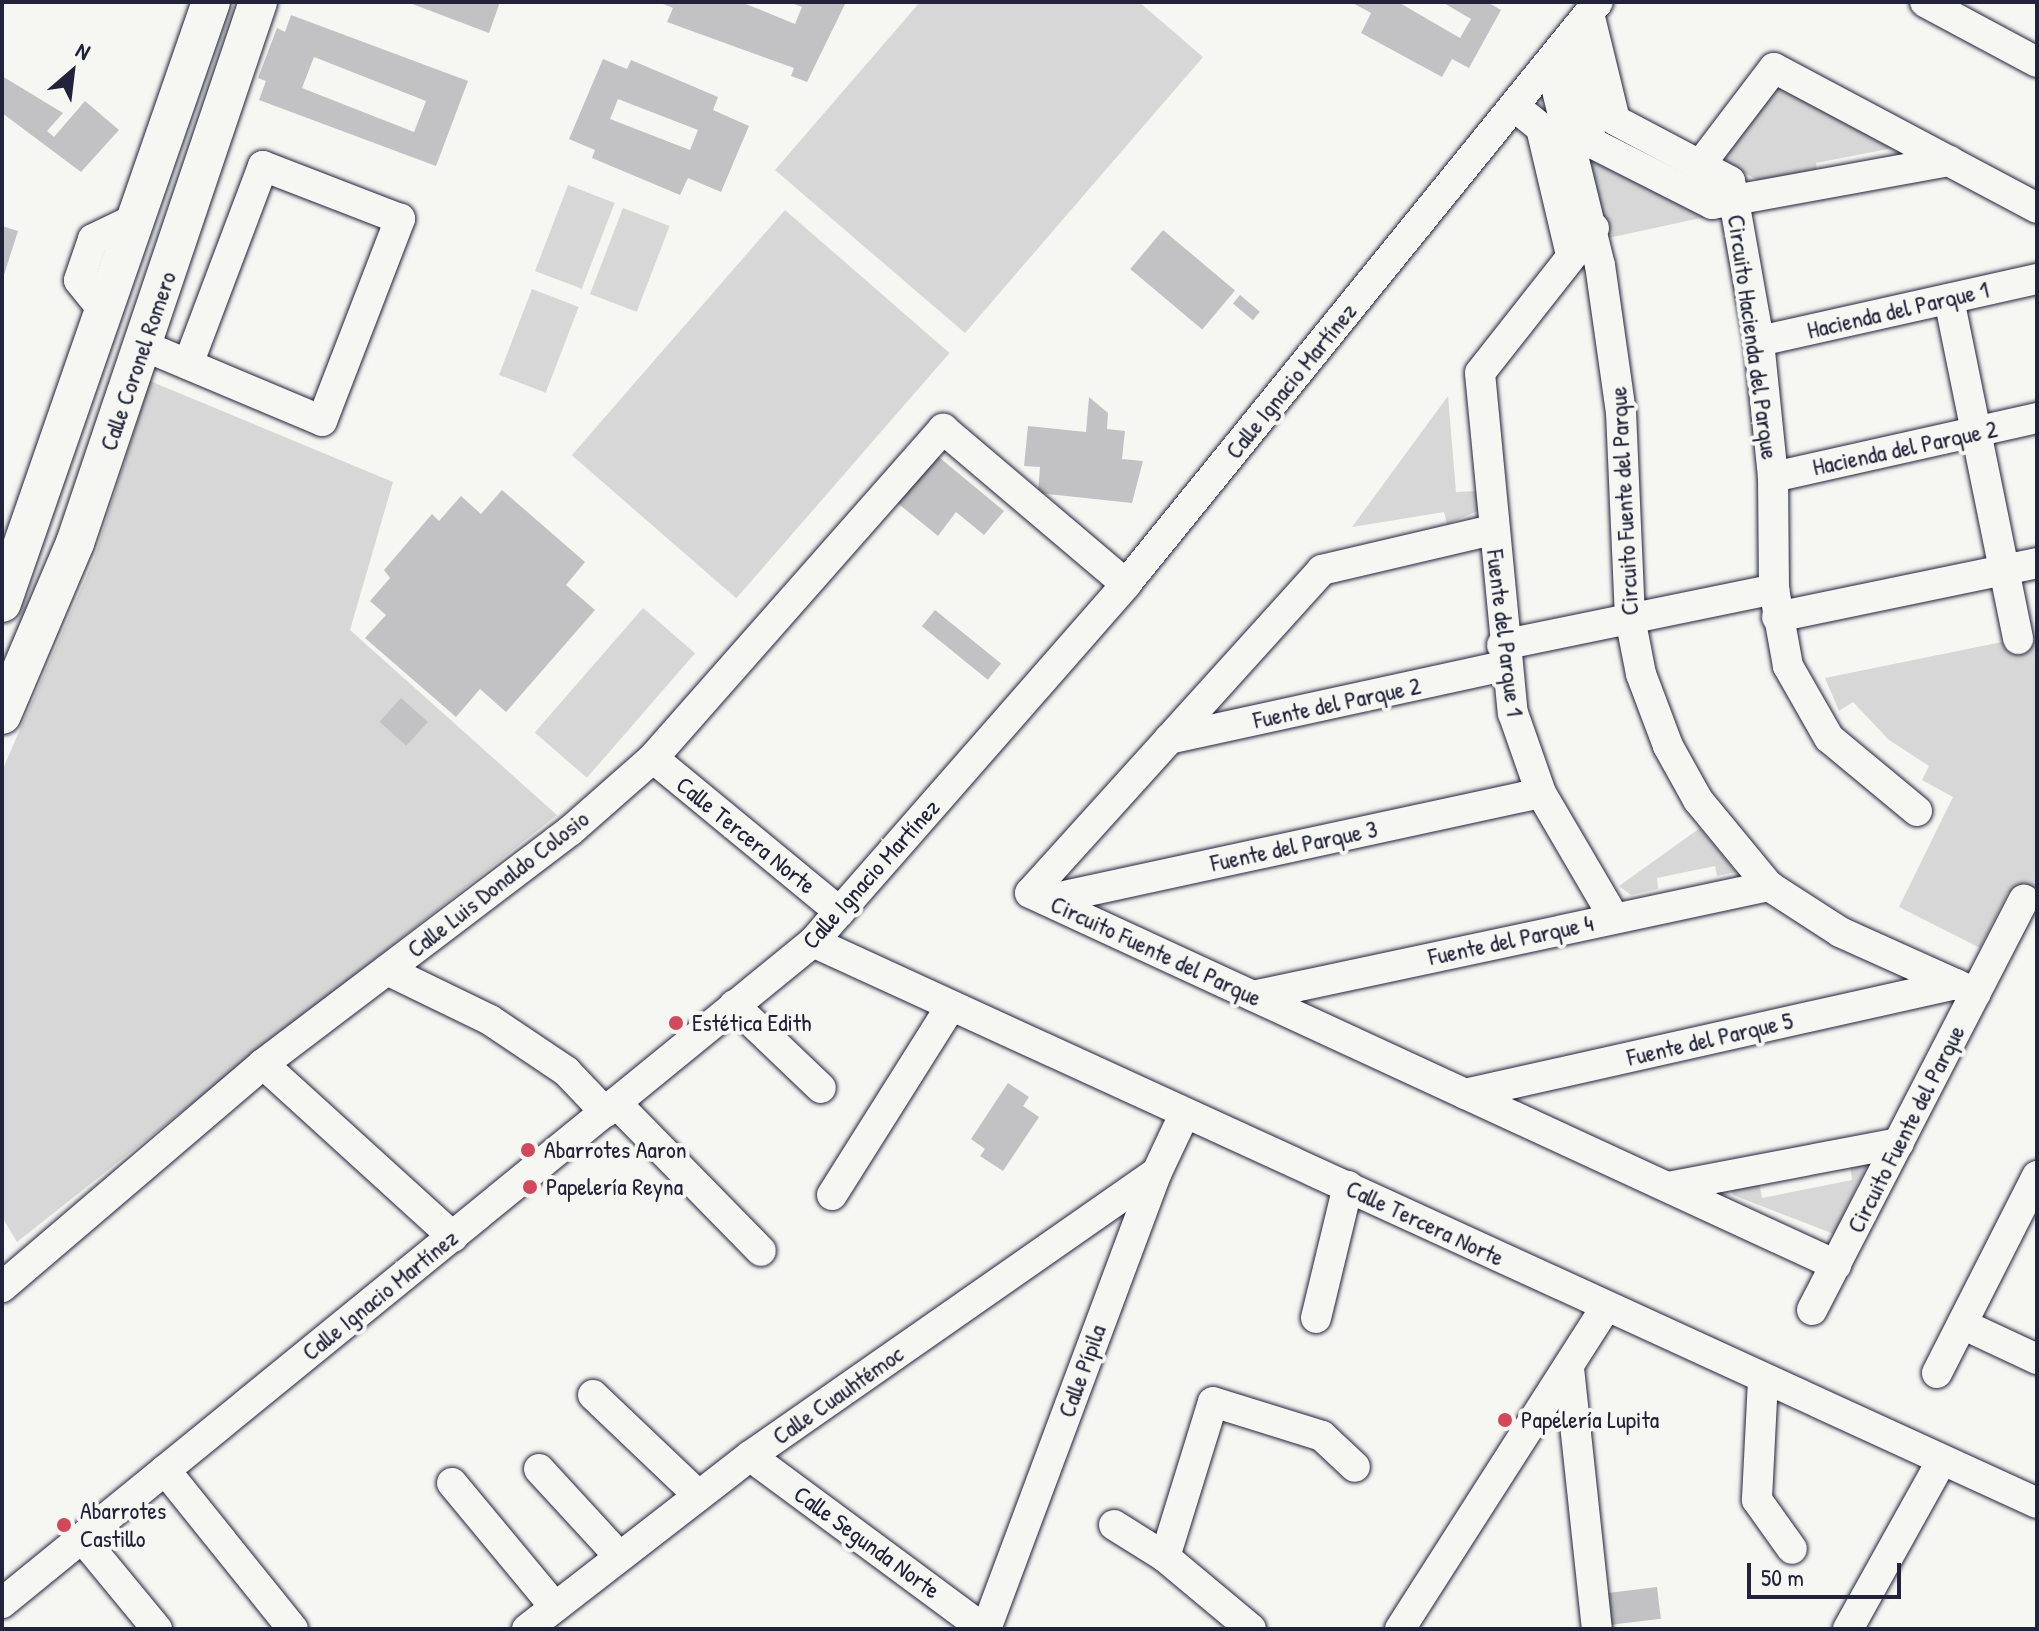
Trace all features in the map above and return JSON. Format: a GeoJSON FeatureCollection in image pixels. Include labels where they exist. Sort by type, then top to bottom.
{"type":"FeatureCollection","features":[{"type":"Feature","properties":{"kind":"main road","name":"Calle Coronel Romero"},"geometry":{"type":"LineString","coordinates":[[2,603],[211,2]]}},
{"type":"Feature","properties":{"kind":"main road","name":"Calle Coronel Romero"},"geometry":{"type":"LineString","coordinates":[[2,715],[75,543],[149,333],[258,2]]}},
{"type":"Feature","properties":{"kind":"street"},"geometry":{"type":"LineString","coordinates":[[1925,2],[2037,62]]}},
{"type":"Feature","properties":{"kind":"street","name":"Calle Ignacio Martínez"},"geometry":{"type":"LineString","coordinates":[[2,1603],[813,942],[1126,584],[1594,8]]}},
{"type":"Feature","properties":{"kind":"street","name":"Circuito Hacienda del Parque"},"geometry":{"type":"LineString","coordinates":[[1594,8],[1615,120],[1730,181],[1759,341],[1773,477],[1775,603],[1788,666],[1829,738],[1917,811]]}},
{"type":"Feature","properties":{"kind":"street","name":"Circuito Hacienda del Parque"},"geometry":{"type":"LineString","coordinates":[[1569,39],[1592,143],[1712,204],[1949,161]]}},
{"type":"Feature","properties":{"kind":"street","name":"Circuito Fuente del Parque"},"geometry":{"type":"LineString","coordinates":[[1550,62],[1594,228],[1621,412],[1630,618],[1651,705],[1675,760],[1706,811],[1769,886],[1840,932],[1966,988]]}},
{"type":"Feature","properties":{"kind":"street"},"geometry":{"type":"LineString","coordinates":[[1700,165],[1774,68],[2037,208]]}},
{"type":"Feature","properties":{"kind":"street"},"geometry":{"type":"LineString","coordinates":[[1514,106],[1541,128],[1571,255]]}},
{"type":"Feature","properties":{"kind":"street"},"geometry":{"type":"LineString","coordinates":[[149,333],[188,364],[322,421],[400,219],[263,166],[188,364]]}},
{"type":"Feature","properties":{"kind":"street"},"geometry":{"type":"LineString","coordinates":[[1571,255],[1594,228]]}},
{"type":"Feature","properties":{"kind":"street","name":"Fuente del Parque 1"},"geometry":{"type":"LineString","coordinates":[[1571,255],[1480,373],[1503,656],[1513,713],[1541,793],[1614,918]]}},
{"type":"Feature","properties":{"kind":"street","name":"Hacienda del Parque 1"},"geometry":{"type":"LineString","coordinates":[[1759,341],[2037,279]]}},
{"type":"Feature","properties":{"kind":"street"},"geometry":{"type":"LineString","coordinates":[[1949,299],[2018,639]]}},
{"type":"Feature","properties":{"kind":"street"},"geometry":{"type":"LineString","coordinates":[[149,333],[199,334]]}},
{"type":"Feature","properties":{"kind":"street","name":"Hacienda del Parque 2"},"geometry":{"type":"LineString","coordinates":[[1773,477],[2037,418]]}},
{"type":"Feature","properties":{"kind":"street","name":"Calle Luis Donaldo Colosio"},"geometry":{"type":"LineString","coordinates":[[6,1272],[263,1064],[570,831],[653,758],[943,429],[1126,584]]}},
{"type":"Feature","properties":{"kind":"street","name":"Circuito Fuente del Parque"},"geometry":{"type":"LineString","coordinates":[[1492,530],[1322,570],[1030,893],[1836,1265]]}},
{"type":"Feature","properties":{"kind":"street"},"geometry":{"type":"LineString","coordinates":[[1775,603],[2037,563]]}},
{"type":"Feature","properties":{"kind":"street","name":"Fuente del Parque 2"},"geometry":{"type":"LineString","coordinates":[[1169,739],[1503,656],[1630,618],[1775,603]]}},
{"type":"Feature","properties":{"kind":"street","name":"Calle Tercera Norte"},"geometry":{"type":"LineString","coordinates":[[653,758],[840,912]]}},
{"type":"Feature","properties":{"kind":"street","name":"Fuente del Parque 3"},"geometry":{"type":"LineString","coordinates":[[1046,900],[1541,793]]}},
{"type":"Feature","properties":{"kind":"street","name":"Fuente del Parque 4"},"geometry":{"type":"LineString","coordinates":[[1253,996],[1769,886]]}},
{"type":"Feature","properties":{"kind":"street","name":"Circuito Fuente del Parque"},"geometry":{"type":"LineString","coordinates":[[1812,1310],[1899,1143],[1966,988],[2024,899]]}},
{"type":"Feature","properties":{"kind":"street","name":"Calle Tercera Norte"},"geometry":{"type":"LineString","coordinates":[[813,942],[1184,1115],[1348,1186],[1605,1309],[2037,1503]]}},
{"type":"Feature","properties":{"kind":"street"},"geometry":{"type":"LineString","coordinates":[[387,970],[490,1020],[566,1071],[611,1108],[761,1251]]}},
{"type":"Feature","properties":{"kind":"street","name":"Fuente del Parque 5"},"geometry":{"type":"LineString","coordinates":[[1465,1094],[1966,988]]}},
{"type":"Feature","properties":{"kind":"street"},"geometry":{"type":"LineString","coordinates":[[734,1005],[821,1088]]}},
{"type":"Feature","properties":{"kind":"street"},"geometry":{"type":"LineString","coordinates":[[832,1195],[951,1006]]}},
{"type":"Feature","properties":{"kind":"street"},"geometry":{"type":"LineString","coordinates":[[263,1064],[453,1237]]}},
{"type":"Feature","properties":{"kind":"street","name":"Calle Pípila"},"geometry":{"type":"LineString","coordinates":[[985,1629],[1157,1172],[1184,1115]]}},
{"type":"Feature","properties":{"kind":"street"},"geometry":{"type":"LineString","coordinates":[[1668,1187],[1899,1143]]}},
{"type":"Feature","properties":{"kind":"street","name":"Calle Cuauhtémoc"},"geometry":{"type":"LineString","coordinates":[[527,1629],[750,1456],[1157,1172]]}},
{"type":"Feature","properties":{"kind":"street"},"geometry":{"type":"LineString","coordinates":[[1937,1373],[2037,1176]]}},
{"type":"Feature","properties":{"kind":"street"},"geometry":{"type":"LineString","coordinates":[[1316,1318],[1348,1186]]}},
{"type":"Feature","properties":{"kind":"street"},"geometry":{"type":"LineString","coordinates":[[1400,1629],[1605,1309]]}},
{"type":"Feature","properties":{"kind":"street"},"geometry":{"type":"LineString","coordinates":[[1962,1324],[2037,1359]]}},
{"type":"Feature","properties":{"kind":"street"},"geometry":{"type":"LineString","coordinates":[[1569,1368],[1597,1629]]}},
{"type":"Feature","properties":{"kind":"street"},"geometry":{"type":"LineString","coordinates":[[1763,1380],[1757,1500],[1792,1549]]}},
{"type":"Feature","properties":{"kind":"street"},"geometry":{"type":"LineString","coordinates":[[593,1395],[699,1496]]}},
{"type":"Feature","properties":{"kind":"street"},"geometry":{"type":"LineString","coordinates":[[1165,1557],[1213,1402],[1322,1436],[1355,1467]]}},
{"type":"Feature","properties":{"kind":"street","name":"Calle Segunda Norte"},"geometry":{"type":"LineString","coordinates":[[750,1456],[985,1629]]}},
{"type":"Feature","properties":{"kind":"street"},"geometry":{"type":"LineString","coordinates":[[1848,1629],[1942,1460]]}},
{"type":"Feature","properties":{"kind":"street"},"geometry":{"type":"LineString","coordinates":[[539,1469],[619,1556]]}},
{"type":"Feature","properties":{"kind":"street"},"geometry":{"type":"LineString","coordinates":[[165,1470],[293,1629]]}},
{"type":"Feature","properties":{"kind":"street"},"geometry":{"type":"LineString","coordinates":[[452,1483],[554,1606]]}},
{"type":"Feature","properties":{"kind":"street"},"geometry":{"type":"LineString","coordinates":[[1114,1525],[1165,1557],[1251,1629]]}},
{"type":"Feature","properties":{"kind":"street"},"geometry":{"type":"LineString","coordinates":[[82,1538],[157,1629]]}},
{"type":"Feature","properties":{"kind":"shaded area"},"geometry":{"type":"Polygon","coordinates":[[[920,2],[1139,2],[1203,57],[965,333],[775,170],[920,2]]]}},
{"type":"Feature","properties":{"kind":"shaded area"},"geometry":{"type":"Polygon","coordinates":[[[1778,81],[1908,145],[1901,160],[1898,147],[1816,163],[1818,177],[1770,186],[1728,165],[1724,153],[1778,81]]]}},
{"type":"Feature","properties":{"kind":"shaded area"},"geometry":{"type":"Polygon","coordinates":[[[1588,159],[1710,216],[1608,238],[1588,159]]]}},
{"type":"Feature","properties":{"kind":"shaded area"},"geometry":{"type":"Polygon","coordinates":[[[568,185],[615,203],[582,289],[535,271],[568,185]]]}},
{"type":"Feature","properties":{"kind":"shaded area"},"geometry":{"type":"Polygon","coordinates":[[[623,208],[670,226],[637,312],[590,294],[623,208]]]}},
{"type":"Feature","properties":{"kind":"shaded area"},"geometry":{"type":"Polygon","coordinates":[[[785,210],[950,353],[736,598],[572,455],[785,210]]]}},
{"type":"Feature","properties":{"kind":"shaded area"},"geometry":{"type":"Polygon","coordinates":[[[532,289],[579,307],[546,393],[499,375],[532,289]]]}},
{"type":"Feature","properties":{"kind":"shaded area"},"geometry":{"type":"Polygon","coordinates":[[[150,381],[393,482],[350,630],[557,815],[17,1242],[2,1217],[2,771],[94,559],[150,381]]]}},
{"type":"Feature","properties":{"kind":"shaded area"},"geometry":{"type":"Polygon","coordinates":[[[1448,396],[1456,492],[1476,491],[1478,511],[1447,524],[1444,512],[1352,527],[1448,396]]]}},
{"type":"Feature","properties":{"kind":"shaded area"},"geometry":{"type":"Polygon","coordinates":[[[643,608],[695,653],[587,778],[535,733],[643,608]]]}},
{"type":"Feature","properties":{"kind":"shaded area"},"geometry":{"type":"Polygon","coordinates":[[[2037,635],[2037,906],[2008,892],[1980,948],[1899,907],[1953,797],[1922,780],[1929,766],[1889,740],[1853,702],[1839,711],[1825,678],[2037,635]]]}},
{"type":"Feature","properties":{"kind":"shaded area"},"geometry":{"type":"Polygon","coordinates":[[[1700,828],[1736,872],[1717,876],[1715,866],[1657,878],[1658,889],[1631,895],[1619,886],[1700,828]]]}},
{"type":"Feature","properties":{"kind":"shaded area"},"geometry":{"type":"Polygon","coordinates":[[[1869,1161],[1834,1234],[1733,1195],[1732,1188],[1759,1182],[1762,1198],[1852,1180],[1850,1164],[1869,1161]]]}},
{"type":"Feature","properties":{"kind":"building"},"geometry":{"type":"Polygon","coordinates":[[[407,2],[500,2],[489,33],[407,2]]]}},
{"type":"Feature","properties":{"kind":"building"},"geometry":{"type":"Polygon","coordinates":[[[658,2],[741,2],[795,24],[802,7],[789,2],[846,2],[807,82],[791,76],[794,68],[667,22],[673,8],[658,2]]]}},
{"type":"Feature","properties":{"kind":"building"},"geometry":{"type":"Polygon","coordinates":[[[1351,2],[1398,2],[1460,38],[1471,19],[1442,2],[1487,2],[1501,10],[1469,68],[1452,59],[1442,77],[1361,33],[1371,13],[1351,2]]]}},
{"type":"Feature","properties":{"kind":"building"},"geometry":{"type":"Polygon","coordinates":[[[291,15],[468,81],[436,166],[259,100],[266,81],[258,78],[277,28],[285,32],[291,15]],[[314,57],[302,88],[414,132],[426,101],[314,57]]]}},
{"type":"Feature","properties":{"kind":"building"},"geometry":{"type":"Polygon","coordinates":[[[603,59],[627,69],[631,60],[718,97],[713,110],[749,126],[721,192],[688,178],[680,195],[592,158],[595,150],[569,139],[603,59]],[[618,99],[610,119],[690,150],[698,130],[618,99]]]}},
{"type":"Feature","properties":{"kind":"building"},"geometry":{"type":"Polygon","coordinates":[[[2,76],[63,113],[47,131],[54,137],[85,101],[119,130],[81,172],[2,113],[2,76]]]}},
{"type":"Feature","properties":{"kind":"building"},"geometry":{"type":"Polygon","coordinates":[[[2,226],[18,231],[3,278],[2,278],[2,226]]]}},
{"type":"Feature","properties":{"kind":"building"},"geometry":{"type":"Polygon","coordinates":[[[1163,230],[1235,290],[1202,329],[1130,269],[1163,230]]]}},
{"type":"Feature","properties":{"kind":"building"},"geometry":{"type":"Polygon","coordinates":[[[1240,295],[1260,312],[1253,320],[1233,303],[1240,295]]]}},
{"type":"Feature","properties":{"kind":"building"},"geometry":{"type":"Polygon","coordinates":[[[1089,397],[1108,413],[1107,429],[1125,431],[1122,459],[1143,461],[1132,503],[1038,493],[1040,467],[1024,466],[1028,426],[1086,432],[1089,397]]]}},
{"type":"Feature","properties":{"kind":"building"},"geometry":{"type":"Polygon","coordinates":[[[934,453],[1004,511],[984,535],[956,512],[938,536],[895,501],[934,453]]]}},
{"type":"Feature","properties":{"kind":"building"},"geometry":{"type":"Polygon","coordinates":[[[502,490],[585,562],[566,585],[595,610],[506,712],[480,689],[456,717],[365,638],[386,615],[370,601],[390,578],[384,570],[432,514],[439,521],[461,496],[481,514],[502,490]]]}},
{"type":"Feature","properties":{"kind":"building"},"geometry":{"type":"Polygon","coordinates":[[[935,610],[1001,663],[988,680],[922,626],[935,610]]]}},
{"type":"Feature","properties":{"kind":"building"},"geometry":{"type":"Polygon","coordinates":[[[401,698],[428,722],[406,746],[380,722],[401,698]]]}},
{"type":"Feature","properties":{"kind":"building"},"geometry":{"type":"Polygon","coordinates":[[[1008,1083],[1029,1097],[1023,1106],[1039,1117],[1003,1171],[980,1156],[985,1149],[971,1139],[1008,1083]]]}},
{"type":"Feature","properties":{"kind":"building"},"geometry":{"type":"Polygon","coordinates":[[[1657,1587],[1661,1619],[1603,1626],[1599,1594],[1657,1587]]]}},
{"type":"Feature","properties":{"kind":"place","name":"Estética Edith"},"geometry":{"type":"Point","coordinates":[676,1023]}},
{"type":"Feature","properties":{"kind":"place","name":"Abarrotes Aaron"},"geometry":{"type":"Point","coordinates":[528,1150]}},
{"type":"Feature","properties":{"kind":"place","name":"Papelería Reyna"},"geometry":{"type":"Point","coordinates":[530,1187]}},
{"type":"Feature","properties":{"kind":"place","name":"Papelería Lupita"},"geometry":{"type":"Point","coordinates":[1505,1420]}},
{"type":"Feature","properties":{"kind":"place","name":"Abarrotes Castillo"},"geometry":{"type":"Point","coordinates":[64,1525]}}]}
